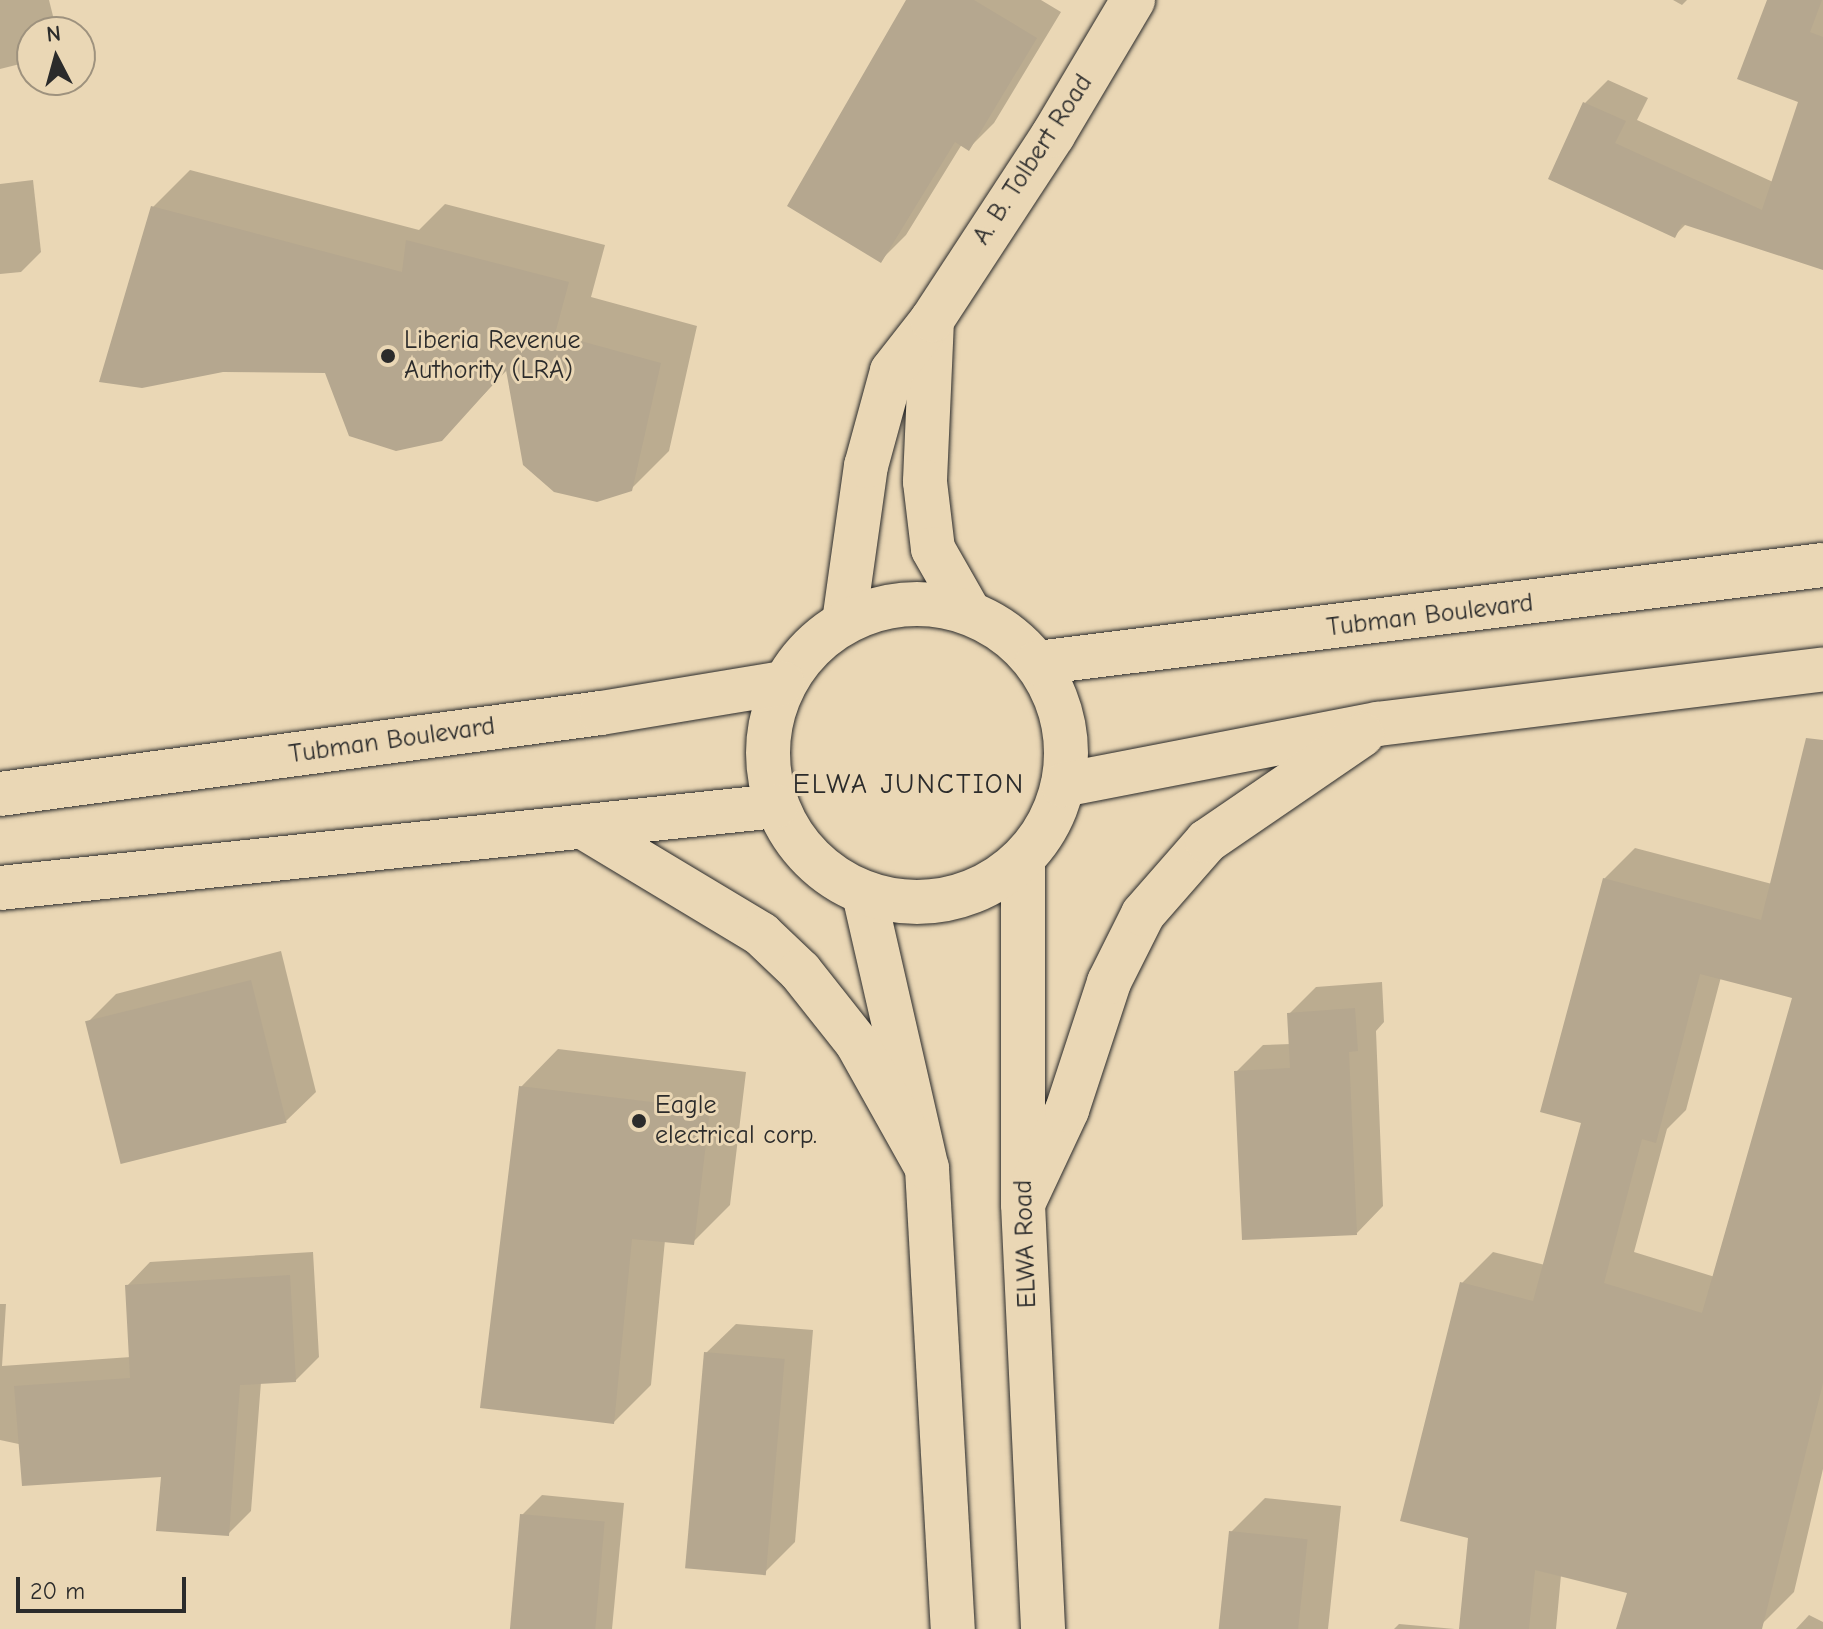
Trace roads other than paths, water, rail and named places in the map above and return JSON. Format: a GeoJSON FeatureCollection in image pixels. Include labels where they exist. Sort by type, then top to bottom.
{"type":"FeatureCollection","features":[{"type":"Feature","properties":{"kind":"main road","name":"A. B. Tolbert Road"},"geometry":{"type":"LineString","coordinates":[[844,622],[866,466],[892,371],[932,320],[1133,0]]}},
{"type":"Feature","properties":{"kind":"main road","name":"A. B. Tolbert Road"},"geometry":{"type":"LineString","coordinates":[[932,320],[925,482],[933,549],[969,612]]}},
{"type":"Feature","properties":{"kind":"main road","name":"Tubman Boulevard"},"geometry":{"type":"LineString","coordinates":[[1037,663],[1823,565]]}},
{"type":"Feature","properties":{"kind":"main road"},"geometry":{"type":"LineString","coordinates":[[927,604],[969,612],[1007,633],[1037,663],[1057,700],[1064,728],[1063,785],[1049,824],[1023,859],[989,884],[949,899],[906,902],[864,894],[826,873],[796,843],[776,806],[766,764],[770,722],[783,683],[810,648],[844,622],[884,607],[927,604]]}},
{"type":"Feature","properties":{"kind":"main road"},"geometry":{"type":"LineString","coordinates":[[1063,785],[1378,724],[1823,669]]}},
{"type":"Feature","properties":{"kind":"main road","name":"Tubman Boulevard"},"geometry":{"type":"LineString","coordinates":[[0,794],[601,713],[783,683]]}},
{"type":"Feature","properties":{"kind":"main road"},"geometry":{"type":"LineString","coordinates":[[1023,1204],[1067,1110],[1109,982],[1143,914],[1207,841],[1378,724]]}},
{"type":"Feature","properties":{"kind":"main road"},"geometry":{"type":"LineString","coordinates":[[0,888],[776,806]]}},
{"type":"Feature","properties":{"kind":"main road"},"geometry":{"type":"LineString","coordinates":[[583,827],[761,934],[800,971],[857,1043],[927,1168]]}},
{"type":"Feature","properties":{"kind":"main road","name":"ELWA Road"},"geometry":{"type":"LineString","coordinates":[[1023,859],[1023,1204],[1043,1629]]}},
{"type":"Feature","properties":{"kind":"main road"},"geometry":{"type":"LineString","coordinates":[[864,894],[927,1168],[953,1629]]}},
{"type":"Feature","properties":{"kind":"place","name":"Liberia Revenue Authority (LRA)"},"geometry":{"type":"Point","coordinates":[388,356]}},
{"type":"Feature","properties":{"kind":"place","name":"Eagle electrical corp."},"geometry":{"type":"Point","coordinates":[639,1121]}},
{"type":"Feature","properties":{"kind":"district","name":"ELWA JUNCTION"},"geometry":{"type":"Point","coordinates":[909,784]}}]}
